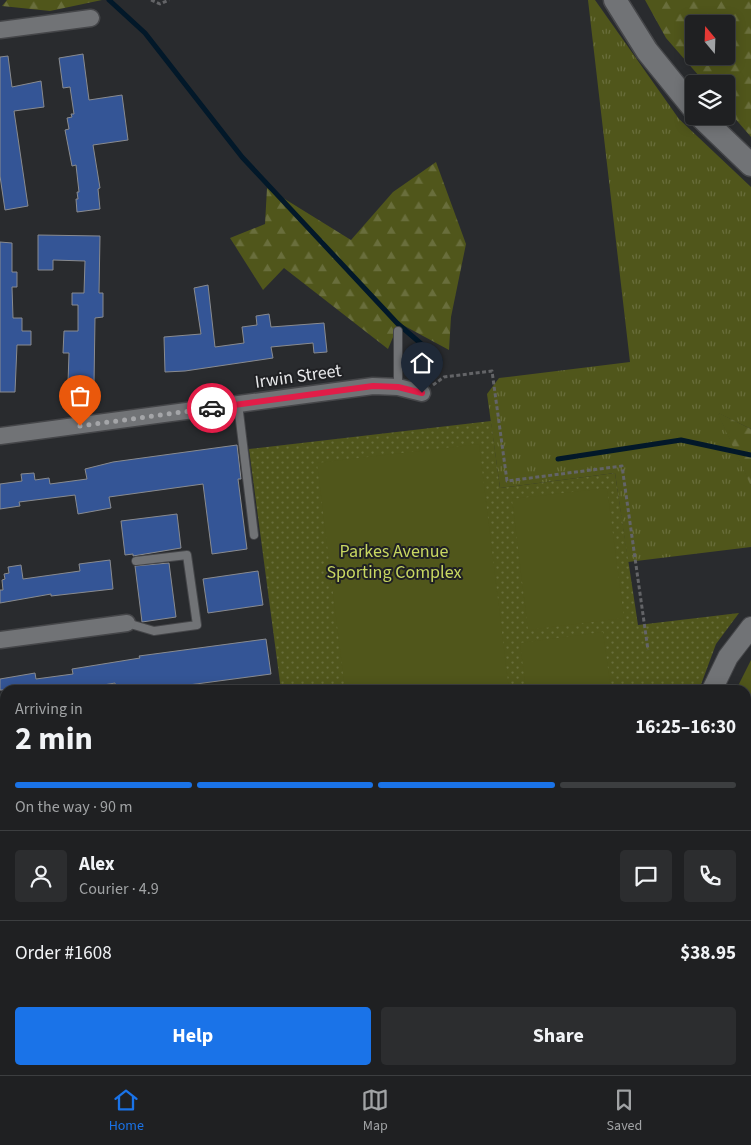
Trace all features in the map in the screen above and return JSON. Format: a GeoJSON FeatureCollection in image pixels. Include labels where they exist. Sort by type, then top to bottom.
{"type":"FeatureCollection","features":[{"type":"Feature","properties":{"kind":"main road"},"geometry":{"type":"LineString","coordinates":[[615,0],[647,51],[685,98]]}},
{"type":"Feature","properties":{"kind":"main road"},"geometry":{"type":"LineString","coordinates":[[709,125],[751,165]]}},
{"type":"Feature","properties":{"kind":"street"},"geometry":{"type":"LineString","coordinates":[[0,30],[91,18]]}},
{"type":"Feature","properties":{"kind":"street","name":"Irwin Street"},"geometry":{"type":"LineString","coordinates":[[0,436],[373,386],[398,387],[422,393]]}},
{"type":"Feature","properties":{"kind":"street"},"geometry":{"type":"LineString","coordinates":[[0,640],[127,622]]}},
{"type":"Feature","properties":{"kind":"street"},"geometry":{"type":"LineString","coordinates":[[714,685],[728,657],[751,627]]}},
{"type":"Feature","properties":{"kind":"lane"},"geometry":{"type":"LineString","coordinates":[[398,330],[398,387]]}},
{"type":"Feature","properties":{"kind":"lane"},"geometry":{"type":"LineString","coordinates":[[238,404],[254,535]]}},
{"type":"Feature","properties":{"kind":"lane"},"geometry":{"type":"LineString","coordinates":[[127,622],[154,631],[196,625],[187,555],[136,561]]}},
{"type":"Feature","properties":{"kind":"path"},"geometry":{"type":"LineString","coordinates":[[151,0],[160,4],[169,0]]}},
{"type":"Feature","properties":{"kind":"path"},"geometry":{"type":"LineString","coordinates":[[422,393],[444,377],[492,371],[507,481],[622,466],[648,650]]}},
{"type":"Feature","properties":{"kind":"green space"},"geometry":{"type":"Polygon","coordinates":[[[7,0],[102,0],[50,11],[2,6],[7,0]]]}},
{"type":"Feature","properties":{"kind":"green space"},"geometry":{"type":"Polygon","coordinates":[[[588,0],[595,0],[679,119],[751,187],[751,429],[718,413],[751,485],[751,547],[628,562],[615,473],[500,488],[487,394],[499,378],[630,362],[588,0]]]}},
{"type":"Feature","properties":{"kind":"green space"},"geometry":{"type":"Polygon","coordinates":[[[645,0],[751,0],[751,137],[735,118],[735,75],[698,75],[689,65],[735,65],[735,15],[685,15],[685,60],[666,38],[645,0]]]}},
{"type":"Feature","properties":{"kind":"green space"},"geometry":{"type":"Polygon","coordinates":[[[436,162],[466,244],[451,317],[449,350],[399,323],[388,349],[284,268],[263,290],[230,238],[265,224],[267,188],[351,240],[393,192],[436,162]]]}},
{"type":"Feature","properties":{"kind":"green space"},"geometry":{"type":"Polygon","coordinates":[[[717,412],[751,429],[751,485],[750,484],[717,412]]]}},
{"type":"Feature","properties":{"kind":"green space","name":"Parkes Avenue Sporting Complex"},"geometry":{"type":"Polygon","coordinates":[[[491,421],[500,488],[615,473],[638,625],[739,613],[716,644],[701,685],[280,685],[249,449],[491,421]]]}},
{"type":"Feature","properties":{"kind":"green space"},"geometry":{"type":"Polygon","coordinates":[[[479,444],[508,685],[344,685],[317,463],[479,444]]]}},
{"type":"Feature","properties":{"kind":"green space"},"geometry":{"type":"Polygon","coordinates":[[[607,488],[624,618],[528,630],[512,499],[607,488]]]}},
{"type":"Feature","properties":{"kind":"green space"},"geometry":{"type":"Polygon","coordinates":[[[603,632],[610,685],[525,685],[520,643],[603,632]]]}},
{"type":"Feature","properties":{"kind":"green space"},"geometry":{"type":"Polygon","coordinates":[[[751,660],[751,685],[738,685],[751,660]]]}},
{"type":"Feature","properties":{"kind":"building"},"geometry":{"type":"Polygon","coordinates":[[[83,54],[89,100],[122,95],[128,140],[93,145],[100,188],[98,189],[100,209],[77,212],[76,199],[78,199],[77,192],[79,192],[76,165],[72,166],[65,130],[69,129],[67,118],[72,117],[71,114],[74,114],[70,87],[63,88],[59,58],[83,54]]]}},
{"type":"Feature","properties":{"kind":"building"},"geometry":{"type":"Polygon","coordinates":[[[8,56],[12,87],[41,81],[44,107],[14,111],[28,206],[5,210],[0,176],[0,57],[8,56]]]}},
{"type":"Feature","properties":{"kind":"building"},"geometry":{"type":"Polygon","coordinates":[[[38,235],[100,236],[99,293],[103,293],[103,317],[95,318],[94,384],[68,383],[69,353],[63,353],[64,331],[78,331],[78,305],[72,305],[72,293],[84,293],[85,261],[53,260],[53,270],[38,270],[38,235]]]}},
{"type":"Feature","properties":{"kind":"building"},"geometry":{"type":"Polygon","coordinates":[[[0,242],[12,243],[12,272],[17,272],[17,287],[12,287],[13,318],[22,318],[22,331],[31,331],[31,345],[17,345],[15,392],[0,392],[0,242]]]}},
{"type":"Feature","properties":{"kind":"building"},"geometry":{"type":"Polygon","coordinates":[[[208,285],[215,347],[244,343],[242,327],[257,325],[256,316],[269,314],[271,327],[324,323],[327,352],[314,353],[313,343],[271,347],[273,358],[185,371],[165,372],[164,337],[201,334],[194,288],[208,285]]]}},
{"type":"Feature","properties":{"kind":"building"},"geometry":{"type":"Polygon","coordinates":[[[237,445],[241,479],[238,479],[247,549],[212,554],[203,484],[109,497],[111,508],[78,514],[75,495],[19,502],[20,506],[0,509],[0,484],[22,481],[21,474],[34,473],[35,480],[49,478],[50,484],[87,479],[85,469],[113,462],[237,445]]]}},
{"type":"Feature","properties":{"kind":"building"},"geometry":{"type":"Polygon","coordinates":[[[177,514],[181,548],[133,556],[133,554],[125,555],[121,521],[177,514]]]}},
{"type":"Feature","properties":{"kind":"building"},"geometry":{"type":"Polygon","coordinates":[[[110,560],[113,589],[51,596],[51,594],[0,603],[0,590],[3,590],[2,580],[5,579],[4,574],[9,573],[8,567],[21,565],[23,579],[80,571],[79,564],[110,560]]]}},
{"type":"Feature","properties":{"kind":"building"},"geometry":{"type":"Polygon","coordinates":[[[169,563],[176,617],[142,622],[135,566],[169,563]]]}},
{"type":"Feature","properties":{"kind":"building"},"geometry":{"type":"Polygon","coordinates":[[[258,571],[263,605],[208,613],[203,579],[258,571]]]}},
{"type":"Feature","properties":{"kind":"building"},"geometry":{"type":"Polygon","coordinates":[[[266,639],[271,674],[188,685],[115,685],[115,683],[103,685],[0,685],[0,679],[35,673],[36,679],[73,674],[72,669],[140,658],[139,656],[266,639]]]}},
{"type":"Feature","properties":{"kind":"waterway"},"geometry":{"type":"LineString","coordinates":[[109,0],[145,33],[242,157],[397,323],[440,360]]}},
{"type":"Feature","properties":{"kind":"waterway"},"geometry":{"type":"LineString","coordinates":[[558,459],[681,440],[751,455]]}},
{"type":"Feature","properties":{"kind":"way so far"},"geometry":{"type":"LineString","coordinates":[[80,426],[212,408]]}},
{"type":"Feature","properties":{"kind":"route"},"geometry":{"type":"LineString","coordinates":[[212,408],[373,386],[398,387],[422,393]]}}]}
